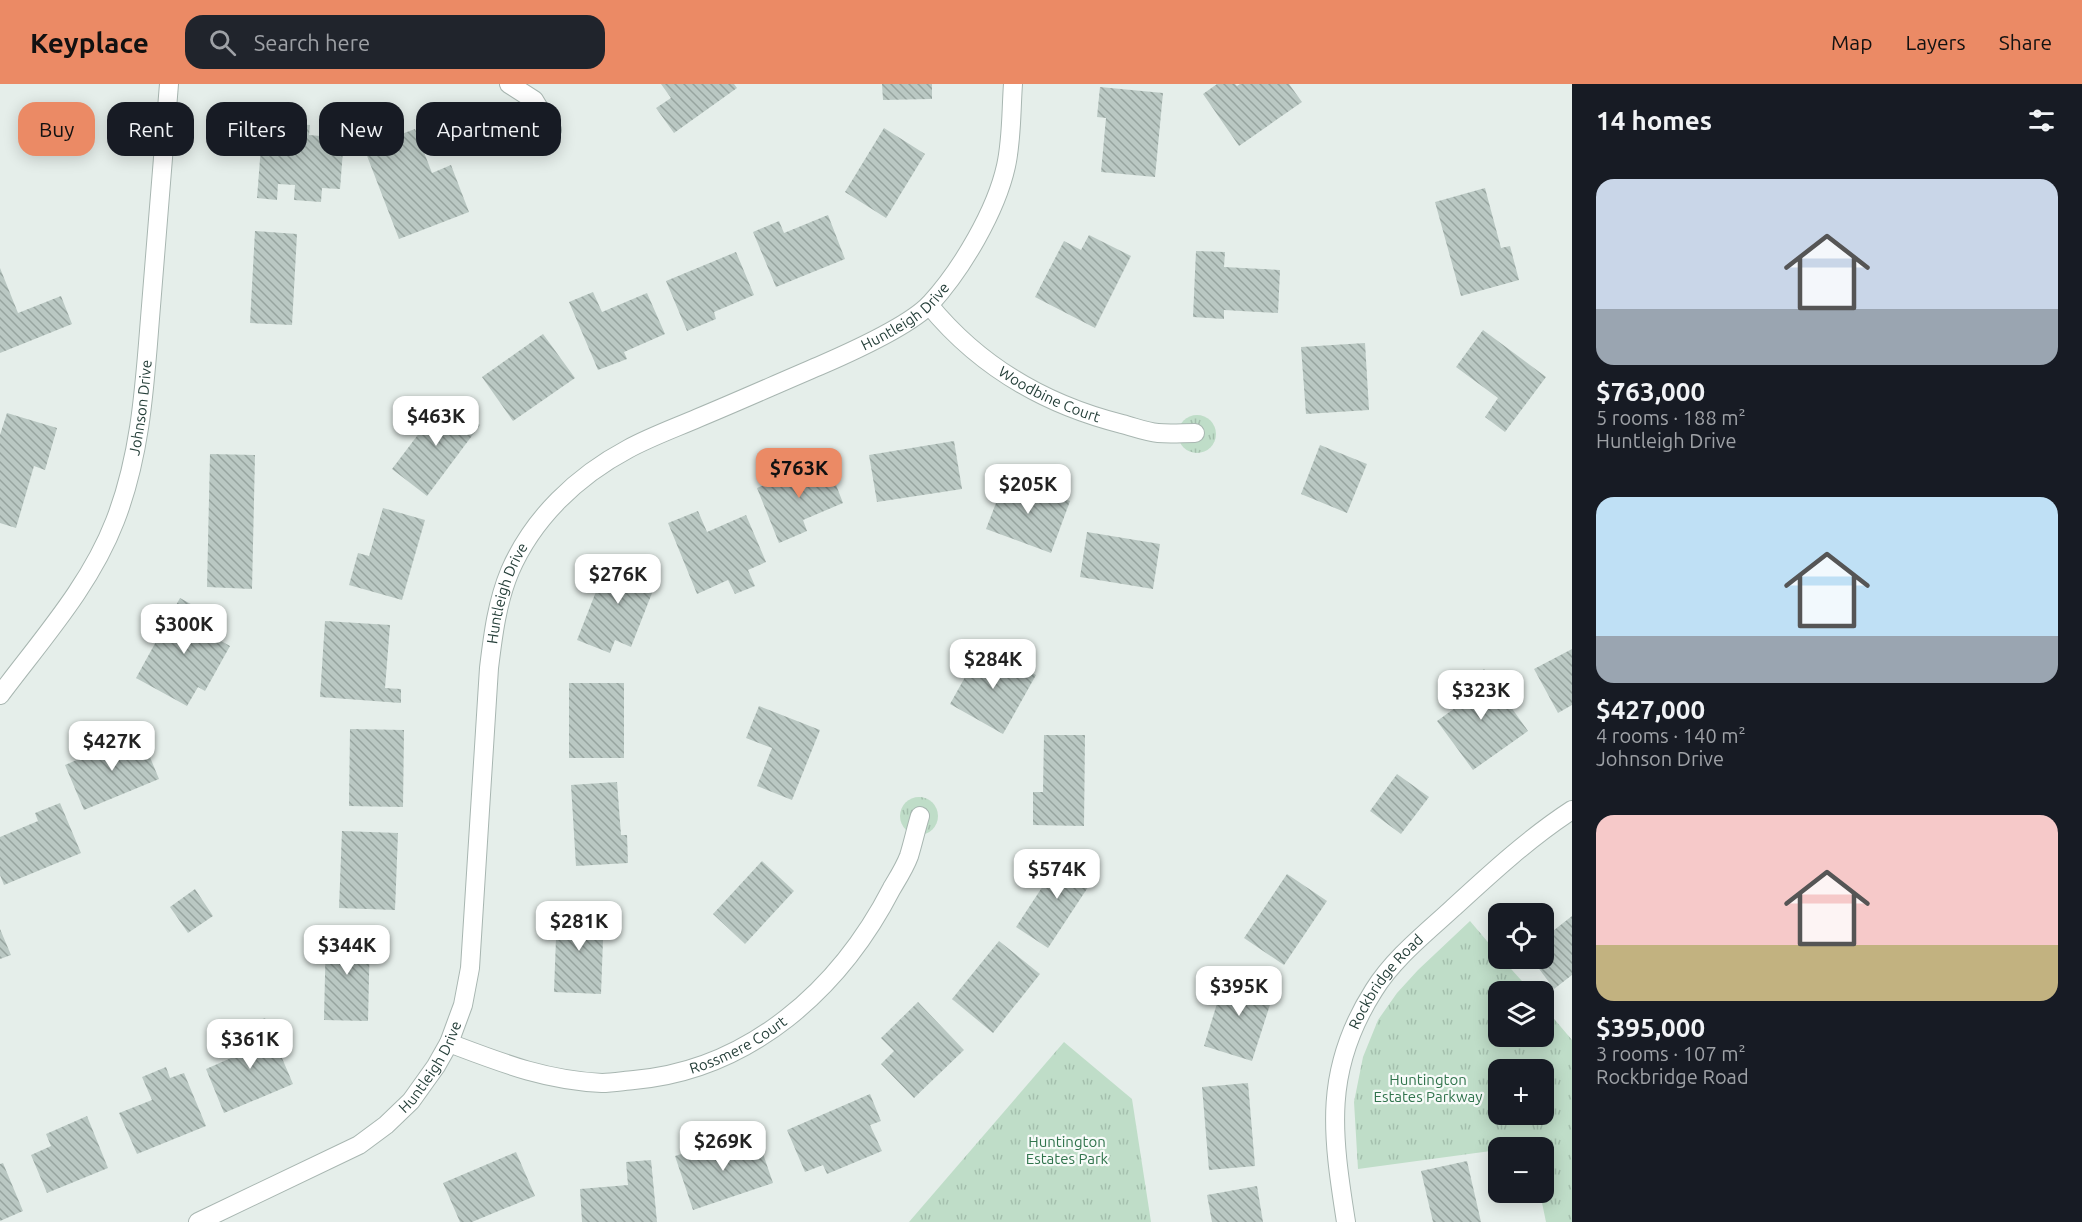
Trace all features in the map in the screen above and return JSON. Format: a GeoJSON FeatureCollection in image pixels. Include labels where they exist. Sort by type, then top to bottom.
{"type":"FeatureCollection","features":[{"type":"Feature","properties":{"kind":"street","name":"Johnson Drive"},"geometry":{"type":"LineString","coordinates":[[0,695],[69,603],[95,563],[115,522],[133,467],[146,375],[169,84]]}},
{"type":"Feature","properties":{"kind":"street"},"geometry":{"type":"LineString","coordinates":[[509,84],[535,102]]}},
{"type":"Feature","properties":{"kind":"street","name":"Huntleigh Drive"},"geometry":{"type":"LineString","coordinates":[[198,1222],[359,1145],[387,1125],[411,1101],[449,1043],[463,1005],[470,968],[489,668],[494,628],[500,598],[510,571],[536,525],[571,487],[627,449],[851,352],[905,322],[929,305],[962,261],[982,228],[995,200],[1006,165],[1011,128],[1012,84]]}},
{"type":"Feature","properties":{"kind":"street","name":"Woodbine Court"},"geometry":{"type":"LineString","coordinates":[[929,305],[942,321],[976,353],[1016,382],[1049,400],[1094,417],[1158,433],[1195,433]]}},
{"type":"Feature","properties":{"kind":"street","name":"Rockbridge Road"},"geometry":{"type":"LineString","coordinates":[[1346,1222],[1335,1154],[1334,1116],[1338,1074],[1350,1034],[1374,989],[1410,948],[1484,880],[1518,850],[1572,810]]}},
{"type":"Feature","properties":{"kind":"street","name":"Rossmere Court"},"geometry":{"type":"LineString","coordinates":[[449,1043],[521,1070],[550,1078],[604,1083],[662,1078],[709,1064],[742,1049],[772,1030],[803,1005],[826,982],[864,936],[879,913],[908,857],[920,816]]}},
{"type":"Feature","properties":{"kind":"green space"},"geometry":{"type":"Polygon","coordinates":[[[1197,415],[1210,421],[1216,434],[1210,447],[1197,453],[1184,447],[1178,434],[1184,421],[1197,415]]]}},
{"type":"Feature","properties":{"kind":"green space"},"geometry":{"type":"Polygon","coordinates":[[[919,797],[932,803],[938,816],[932,829],[919,835],[906,829],[900,816],[906,803],[919,797]]]}},
{"type":"Feature","properties":{"kind":"green space","name":"Huntington Estates Parkway"},"geometry":{"type":"Polygon","coordinates":[[[1470,921],[1488,942],[1488,969],[1511,969],[1522,981],[1488,981],[1488,1047],[1554,1047],[1554,1019],[1572,1040],[1572,1222],[1546,1222],[1542,1203],[1554,1203],[1554,1137],[1488,1137],[1488,1151],[1358,1169],[1354,1102],[1363,1057],[1378,1020],[1397,993],[1470,921]]]}},
{"type":"Feature","properties":{"kind":"green space","name":"Huntington Estates Park"},"geometry":{"type":"Polygon","coordinates":[[[1064,1042],[1132,1099],[1151,1222],[909,1222],[1064,1042]]]}},
{"type":"Feature","properties":{"kind":"building"},"geometry":{"type":"Polygon","coordinates":[[[661,84],[734,84],[737,88],[674,133],[656,108],[671,98],[661,84]]]}},
{"type":"Feature","properties":{"kind":"building"},"geometry":{"type":"Polygon","coordinates":[[[882,84],[932,84],[932,99],[883,100],[882,84]]]}},
{"type":"Feature","properties":{"kind":"building"},"geometry":{"type":"Polygon","coordinates":[[[1217,84],[1237,86],[1240,84],[1289,84],[1302,102],[1239,146],[1203,94],[1217,84]]]}},
{"type":"Feature","properties":{"kind":"building"},"geometry":{"type":"Polygon","coordinates":[[[1100,87],[1163,93],[1155,177],[1101,172],[1106,118],[1097,117],[1100,87]]]}},
{"type":"Feature","properties":{"kind":"building"},"geometry":{"type":"Polygon","coordinates":[[[307,125],[310,125],[309,135],[319,136],[319,156],[343,156],[340,189],[322,188],[321,202],[294,200],[295,185],[278,184],[277,200],[257,198],[260,156],[307,156],[307,125]]]}},
{"type":"Feature","properties":{"kind":"building"},"geometry":{"type":"Polygon","coordinates":[[[884,128],[925,154],[886,218],[845,192],[884,128]]]}},
{"type":"Feature","properties":{"kind":"building"},"geometry":{"type":"Polygon","coordinates":[[[415,129],[416,156],[425,156],[432,173],[451,165],[469,212],[399,239],[367,156],[404,156],[404,133],[415,129]]]}},
{"type":"Feature","properties":{"kind":"building"},"geometry":{"type":"Polygon","coordinates":[[[1485,188],[1501,248],[1510,246],[1519,280],[1461,296],[1435,202],[1485,188]]]}},
{"type":"Feature","properties":{"kind":"building"},"geometry":{"type":"Polygon","coordinates":[[[828,215],[845,259],[776,287],[753,232],[779,221],[784,233],[828,215]]]}},
{"type":"Feature","properties":{"kind":"building"},"geometry":{"type":"Polygon","coordinates":[[[255,231],[297,234],[292,325],[250,323],[255,231]]]}},
{"type":"Feature","properties":{"kind":"building"},"geometry":{"type":"Polygon","coordinates":[[[1089,235],[1131,256],[1095,328],[1035,297],[1064,241],[1081,250],[1089,235]]]}},
{"type":"Feature","properties":{"kind":"building"},"geometry":{"type":"Polygon","coordinates":[[[1196,251],[1225,252],[1224,267],[1280,270],[1278,313],[1224,310],[1224,319],[1193,317],[1196,251]]]}},
{"type":"Feature","properties":{"kind":"building"},"geometry":{"type":"Polygon","coordinates":[[[736,252],[754,295],[714,312],[716,319],[687,331],[666,281],[736,252]]]}},
{"type":"Feature","properties":{"kind":"building"},"geometry":{"type":"Polygon","coordinates":[[[0,268],[18,313],[61,296],[72,324],[0,353],[0,268]]]}},
{"type":"Feature","properties":{"kind":"building"},"geometry":{"type":"Polygon","coordinates":[[[593,292],[602,312],[647,293],[665,334],[624,352],[627,359],[598,370],[569,302],[593,292]]]}},
{"type":"Feature","properties":{"kind":"building"},"geometry":{"type":"Polygon","coordinates":[[[1483,330],[1546,377],[1505,432],[1485,417],[1498,398],[1456,367],[1483,330]]]}},
{"type":"Feature","properties":{"kind":"building"},"geometry":{"type":"Polygon","coordinates":[[[543,334],[575,378],[513,421],[482,377],[543,334]]]}},
{"type":"Feature","properties":{"kind":"building"},"geometry":{"type":"Polygon","coordinates":[[[1365,343],[1369,410],[1306,414],[1301,347],[1365,343]]]}},
{"type":"Feature","properties":{"kind":"building"},"geometry":{"type":"Polygon","coordinates":[[[445,399],[480,425],[427,496],[392,469],[445,399]]]}},
{"type":"Feature","properties":{"kind":"building"},"geometry":{"type":"Polygon","coordinates":[[[7,413],[57,428],[45,470],[34,466],[16,528],[0,523],[0,435],[7,413]]]}},
{"type":"Feature","properties":{"kind":"building"},"geometry":{"type":"Polygon","coordinates":[[[954,441],[962,489],[877,502],[869,455],[954,441]]]}},
{"type":"Feature","properties":{"kind":"building"},"geometry":{"type":"Polygon","coordinates":[[[1320,445],[1367,464],[1347,513],[1301,494],[1320,445]]]}},
{"type":"Feature","properties":{"kind":"building"},"geometry":{"type":"Polygon","coordinates":[[[210,454],[255,455],[252,589],[207,587],[210,454]]]}},
{"type":"Feature","properties":{"kind":"building"},"geometry":{"type":"Polygon","coordinates":[[[826,459],[843,503],[803,520],[807,531],[779,543],[757,488],[826,459]]]}},
{"type":"Feature","properties":{"kind":"building"},"geometry":{"type":"Polygon","coordinates":[[[1006,477],[1070,501],[1051,553],[986,529],[1006,477]]]}},
{"type":"Feature","properties":{"kind":"building"},"geometry":{"type":"Polygon","coordinates":[[[383,508],[425,520],[402,600],[349,585],[358,553],[369,556],[383,508]]]}},
{"type":"Feature","properties":{"kind":"building"},"geometry":{"type":"Polygon","coordinates":[[[698,511],[707,532],[746,515],[766,562],[748,570],[755,586],[735,594],[728,580],[697,594],[668,523],[698,511]]]}},
{"type":"Feature","properties":{"kind":"building"},"geometry":{"type":"Polygon","coordinates":[[[1087,532],[1160,544],[1153,589],[1080,577],[1087,532]]]}},
{"type":"Feature","properties":{"kind":"building"},"geometry":{"type":"Polygon","coordinates":[[[610,556],[659,575],[631,647],[615,640],[610,653],[577,640],[610,556]]]}},
{"type":"Feature","properties":{"kind":"building"},"geometry":{"type":"Polygon","coordinates":[[[180,598],[212,616],[203,631],[230,646],[205,691],[198,687],[187,706],[136,678],[180,598]]]}},
{"type":"Feature","properties":{"kind":"building"},"geometry":{"type":"Polygon","coordinates":[[[325,621],[390,625],[385,688],[401,689],[401,703],[320,697],[325,621]]]}},
{"type":"Feature","properties":{"kind":"building"},"geometry":{"type":"Polygon","coordinates":[[[983,645],[1036,675],[1003,734],[950,704],[983,645]]]}},
{"type":"Feature","properties":{"kind":"building"},"geometry":{"type":"Polygon","coordinates":[[[1572,649],[1572,705],[1558,713],[1534,669],[1572,649]]]}},
{"type":"Feature","properties":{"kind":"building"},"geometry":{"type":"Polygon","coordinates":[[[1484,669],[1528,731],[1473,770],[1437,721],[1462,703],[1453,691],[1484,669]]]}},
{"type":"Feature","properties":{"kind":"building"},"geometry":{"type":"Polygon","coordinates":[[[569,683],[624,683],[624,758],[569,758],[569,683]]]}},
{"type":"Feature","properties":{"kind":"building"},"geometry":{"type":"Polygon","coordinates":[[[759,706],[820,730],[792,800],[757,786],[772,748],[746,738],[759,706]]]}},
{"type":"Feature","properties":{"kind":"building"},"geometry":{"type":"Polygon","coordinates":[[[350,729],[404,730],[403,807],[349,806],[350,729]]]}},
{"type":"Feature","properties":{"kind":"building"},"geometry":{"type":"Polygon","coordinates":[[[140,733],[159,779],[84,810],[65,765],[140,733]]]}},
{"type":"Feature","properties":{"kind":"building"},"geometry":{"type":"Polygon","coordinates":[[[1044,735],[1085,735],[1084,826],[1033,825],[1033,792],[1043,792],[1044,735]]]}},
{"type":"Feature","properties":{"kind":"building"},"geometry":{"type":"Polygon","coordinates":[[[1397,774],[1429,797],[1401,834],[1370,811],[1397,774]]]}},
{"type":"Feature","properties":{"kind":"building"},"geometry":{"type":"Polygon","coordinates":[[[617,782],[621,835],[627,835],[628,863],[576,866],[571,785],[617,782]]]}},
{"type":"Feature","properties":{"kind":"building"},"geometry":{"type":"Polygon","coordinates":[[[60,803],[81,853],[4,885],[0,875],[0,837],[38,821],[35,813],[60,803]]]}},
{"type":"Feature","properties":{"kind":"building"},"geometry":{"type":"Polygon","coordinates":[[[342,831],[398,833],[395,910],[339,908],[342,831]]]}},
{"type":"Feature","properties":{"kind":"building"},"geometry":{"type":"Polygon","coordinates":[[[1066,851],[1098,872],[1048,948],[1016,927],[1066,851]]]}},
{"type":"Feature","properties":{"kind":"building"},"geometry":{"type":"Polygon","coordinates":[[[762,861],[794,891],[745,944],[713,914],[762,861]]]}},
{"type":"Feature","properties":{"kind":"building"},"geometry":{"type":"Polygon","coordinates":[[[1287,874],[1327,901],[1284,965],[1244,938],[1287,874]]]}},
{"type":"Feature","properties":{"kind":"building"},"geometry":{"type":"Polygon","coordinates":[[[195,889],[213,916],[188,933],[170,907],[195,889]]]}},
{"type":"Feature","properties":{"kind":"building"},"geometry":{"type":"Polygon","coordinates":[[[557,911],[604,913],[601,994],[554,992],[557,911]]]}},
{"type":"Feature","properties":{"kind":"building"},"geometry":{"type":"Polygon","coordinates":[[[1572,916],[1572,975],[1554,989],[1554,981],[1548,981],[1539,969],[1554,969],[1554,930],[1572,916]]]}},
{"type":"Feature","properties":{"kind":"building"},"geometry":{"type":"Polygon","coordinates":[[[0,929],[11,955],[0,959],[0,929]]]}},
{"type":"Feature","properties":{"kind":"building"},"geometry":{"type":"Polygon","coordinates":[[[326,932],[370,933],[368,1021],[324,1020],[326,932]]]}},
{"type":"Feature","properties":{"kind":"building"},"geometry":{"type":"Polygon","coordinates":[[[999,941],[1040,974],[993,1033],[952,999],[999,941]]]}},
{"type":"Feature","properties":{"kind":"building"},"geometry":{"type":"Polygon","coordinates":[[[1226,974],[1275,989],[1252,1061],[1204,1046],[1226,974]]]}},
{"type":"Feature","properties":{"kind":"building"},"geometry":{"type":"Polygon","coordinates":[[[918,1002],[964,1050],[914,1098],[881,1064],[894,1051],[881,1038],[918,1002]]]}},
{"type":"Feature","properties":{"kind":"building"},"geometry":{"type":"Polygon","coordinates":[[[265,1018],[293,1084],[224,1113],[206,1069],[247,1051],[238,1029],[265,1018]]]}},
{"type":"Feature","properties":{"kind":"building"},"geometry":{"type":"Polygon","coordinates":[[[166,1067],[170,1078],[184,1073],[206,1126],[137,1154],[119,1113],[152,1100],[142,1077],[166,1067]]]}},
{"type":"Feature","properties":{"kind":"building"},"geometry":{"type":"Polygon","coordinates":[[[1248,1083],[1255,1166],[1209,1170],[1202,1087],[1248,1083]]]}},
{"type":"Feature","properties":{"kind":"building"},"geometry":{"type":"Polygon","coordinates":[[[870,1094],[881,1121],[870,1125],[882,1151],[827,1174],[823,1165],[805,1172],[787,1130],[870,1094]]]}},
{"type":"Feature","properties":{"kind":"building"},"geometry":{"type":"Polygon","coordinates":[[[87,1116],[108,1168],[47,1193],[31,1155],[51,1146],[46,1134],[87,1116]]]}},
{"type":"Feature","properties":{"kind":"building"},"geometry":{"type":"Polygon","coordinates":[[[757,1136],[773,1183],[693,1210],[675,1156],[703,1147],[706,1154],[757,1136]]]}},
{"type":"Feature","properties":{"kind":"building"},"geometry":{"type":"Polygon","coordinates":[[[516,1152],[535,1196],[472,1222],[460,1222],[443,1183],[516,1152]]]}},
{"type":"Feature","properties":{"kind":"building"},"geometry":{"type":"Polygon","coordinates":[[[651,1160],[657,1222],[582,1222],[580,1189],[628,1185],[626,1162],[651,1160]]]}},
{"type":"Feature","properties":{"kind":"building"},"geometry":{"type":"Polygon","coordinates":[[[1467,1161],[1481,1222],[1433,1222],[1421,1171],[1467,1161]]]}},
{"type":"Feature","properties":{"kind":"building"},"geometry":{"type":"Polygon","coordinates":[[[3,1163],[23,1211],[0,1221],[0,1164],[3,1163]]]}},
{"type":"Feature","properties":{"kind":"building"},"geometry":{"type":"Polygon","coordinates":[[[1257,1186],[1263,1222],[1212,1222],[1207,1195],[1257,1186]]]}}]}
